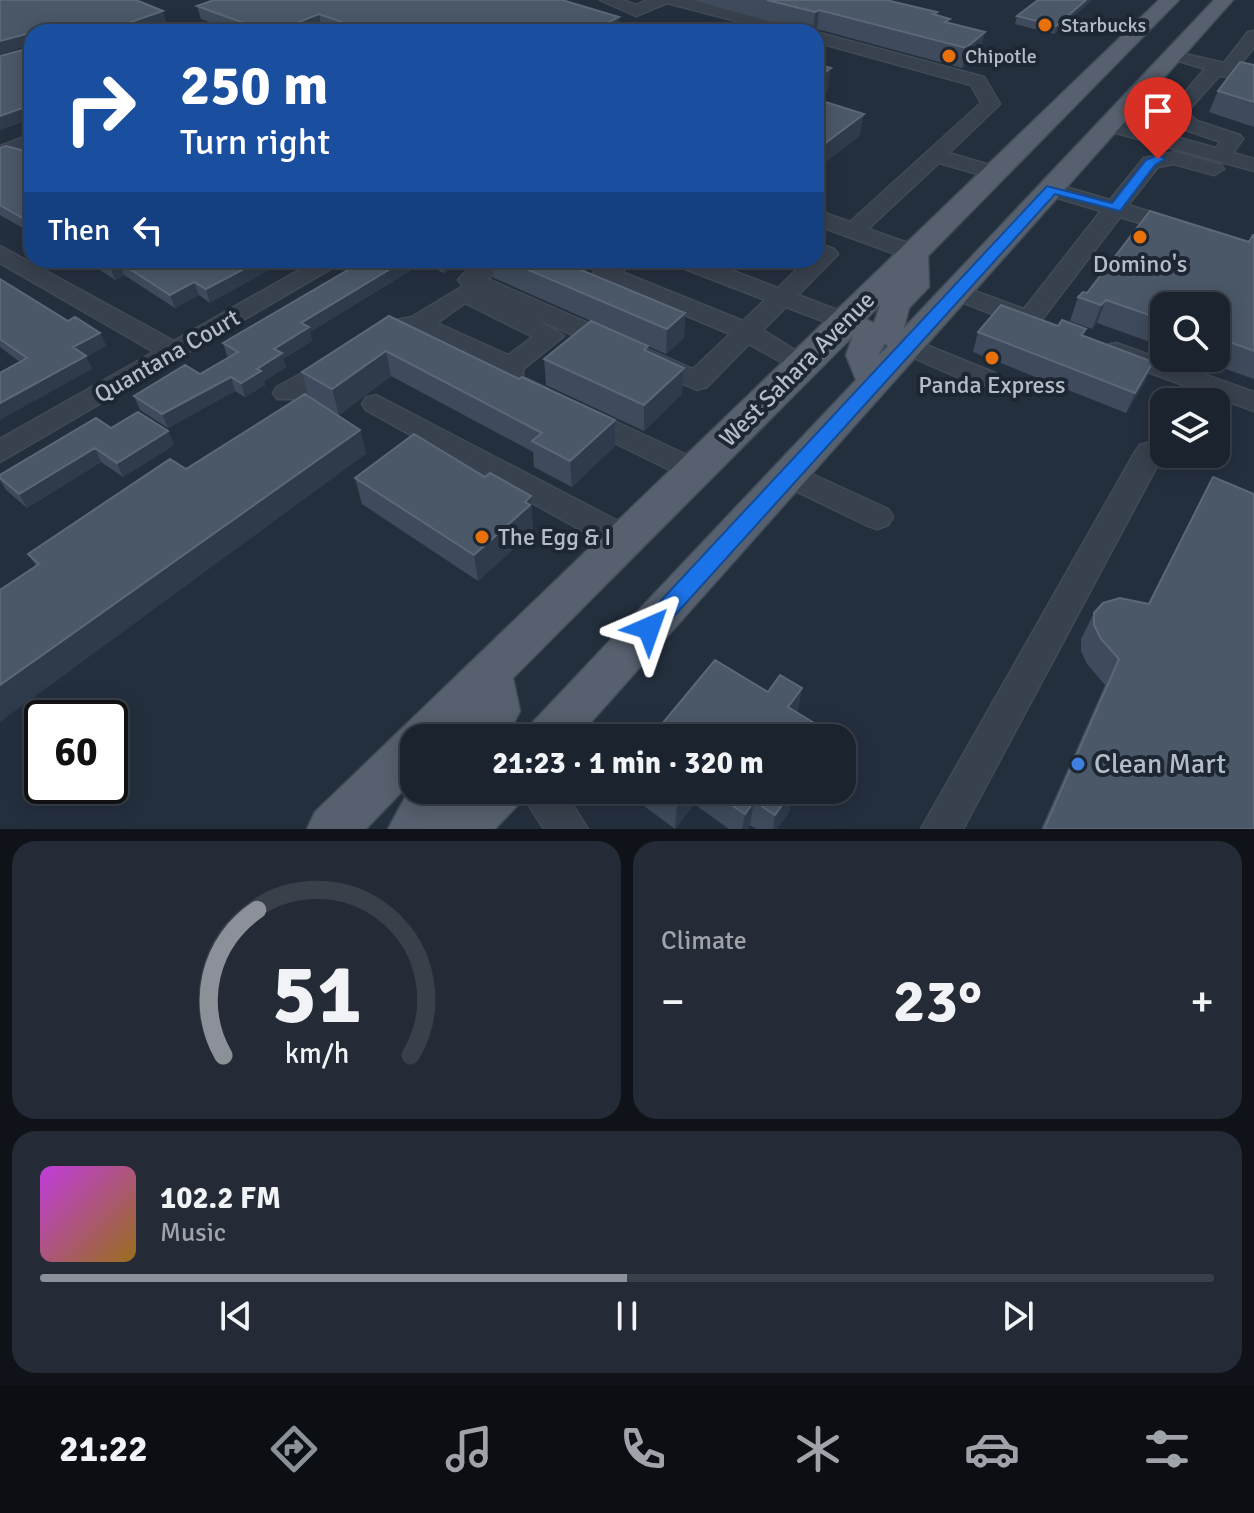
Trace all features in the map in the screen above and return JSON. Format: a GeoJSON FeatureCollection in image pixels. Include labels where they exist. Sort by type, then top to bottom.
{"type":"FeatureCollection","features":[{"type":"Feature","properties":{"kind":"main road","name":"West Sahara Avenue"},"geometry":{"type":"LineString","coordinates":[[446,724],[490,672],[1170,0]]}},
{"type":"Feature","properties":{"kind":"main road"},"geometry":{"type":"LineString","coordinates":[[561,724],[1224,0]]}},
{"type":"Feature","properties":{"kind":"main road"},"geometry":{"type":"LineString","coordinates":[[1112,122],[1095,113],[1093,102],[1113,80],[1113,58]]}},
{"type":"Feature","properties":{"kind":"main road"},"geometry":{"type":"LineString","coordinates":[[1064,105],[1082,122],[1066,142],[1069,168]]}},
{"type":"Feature","properties":{"kind":"main road"},"geometry":{"type":"LineString","coordinates":[[909,346],[893,335],[888,326],[895,305],[914,287],[914,253]]}},
{"type":"Feature","properties":{"kind":"main road"},"geometry":{"type":"LineString","coordinates":[[844,321],[869,332],[868,345],[862,355],[874,384]]}},
{"type":"Feature","properties":{"kind":"main road"},"geometry":{"type":"LineString","coordinates":[[490,672],[498,711],[490,724]]}},
{"type":"Feature","properties":{"kind":"main road","name":"West Sahara Avenue"},"geometry":{"type":"LineString","coordinates":[[332,829],[400,772]]}},
{"type":"Feature","properties":{"kind":"main road"},"geometry":{"type":"LineString","coordinates":[[413,829],[428,804]]}},
{"type":"Feature","properties":{"kind":"main road"},"geometry":{"type":"LineString","coordinates":[[465,819],[483,804]]}},
{"type":"Feature","properties":{"kind":"street"},"geometry":{"type":"LineString","coordinates":[[608,0],[636,11],[661,0]]}},
{"type":"Feature","properties":{"kind":"street"},"geometry":{"type":"LineString","coordinates":[[673,0],[768,24]]}},
{"type":"Feature","properties":{"kind":"street"},"geometry":{"type":"LineString","coordinates":[[1224,153],[1176,113],[1213,71],[1228,69],[1254,36]]}},
{"type":"Feature","properties":{"kind":"street"},"geometry":{"type":"LineString","coordinates":[[824,39],[978,81],[991,104],[853,231]]}},
{"type":"Feature","properties":{"kind":"street"},"geometry":{"type":"LineString","coordinates":[[1172,56],[1254,75]]}},
{"type":"Feature","properties":{"kind":"street"},"geometry":{"type":"LineString","coordinates":[[1112,122],[1224,153],[1254,165]]}},
{"type":"Feature","properties":{"kind":"street"},"geometry":{"type":"LineString","coordinates":[[0,153],[24,143]]}},
{"type":"Feature","properties":{"kind":"street"},"geometry":{"type":"LineString","coordinates":[[1029,319],[1151,162],[1224,153],[1254,144]]}},
{"type":"Feature","properties":{"kind":"street"},"geometry":{"type":"LineString","coordinates":[[935,155],[996,173]]}},
{"type":"Feature","properties":{"kind":"street"},"geometry":{"type":"LineString","coordinates":[[1052,189],[1254,251]]}},
{"type":"Feature","properties":{"kind":"street"},"geometry":{"type":"LineString","coordinates":[[824,220],[914,253]]}},
{"type":"Feature","properties":{"kind":"street"},"geometry":{"type":"LineString","coordinates":[[0,253],[24,261]]}},
{"type":"Feature","properties":{"kind":"street"},"geometry":{"type":"LineString","coordinates":[[39,268],[174,352]]}},
{"type":"Feature","properties":{"kind":"street","name":"Quantana Court"},"geometry":{"type":"LineString","coordinates":[[0,452],[320,268]]}},
{"type":"Feature","properties":{"kind":"street"},"geometry":{"type":"LineString","coordinates":[[488,268],[470,280],[697,381],[812,268]]}},
{"type":"Feature","properties":{"kind":"street"},"geometry":{"type":"LineString","coordinates":[[612,268],[605,273],[748,332],[800,365]]}},
{"type":"Feature","properties":{"kind":"street"},"geometry":{"type":"LineString","coordinates":[[704,268],[844,321]]}},
{"type":"Feature","properties":{"kind":"street"},"geometry":{"type":"LineString","coordinates":[[958,292],[1059,331]]}},
{"type":"Feature","properties":{"kind":"street"},"geometry":{"type":"LineString","coordinates":[[287,393],[391,328],[419,324],[464,293],[551,336],[510,366],[509,381],[694,470]]}},
{"type":"Feature","properties":{"kind":"street"},"geometry":{"type":"LineString","coordinates":[[419,324],[510,366]]}},
{"type":"Feature","properties":{"kind":"street"},"geometry":{"type":"LineString","coordinates":[[1089,342],[1254,402]]}},
{"type":"Feature","properties":{"kind":"street"},"geometry":{"type":"LineString","coordinates":[[909,346],[985,379]]}},
{"type":"Feature","properties":{"kind":"street"},"geometry":{"type":"LineString","coordinates":[[376,404],[624,539]]}},
{"type":"Feature","properties":{"kind":"street"},"geometry":{"type":"LineString","coordinates":[[941,829],[1150,452]]}},
{"type":"Feature","properties":{"kind":"street"},"geometry":{"type":"LineString","coordinates":[[790,475],[877,517]]}},
{"type":"Feature","properties":{"kind":"street"},"geometry":{"type":"LineString","coordinates":[[549,804],[568,829]]}},
{"type":"Feature","properties":{"kind":"building"},"geometry":{"type":"Polygon","coordinates":[[[0,0],[136,0],[163,11],[125,24],[24,24],[24,35],[0,41],[0,0]]]}},
{"type":"Feature","properties":{"kind":"building"},"geometry":{"type":"Polygon","coordinates":[[[214,0],[562,0],[619,17],[605,24],[348,24],[319,14],[294,24],[241,24],[244,23],[197,6],[214,0]]]}},
{"type":"Feature","properties":{"kind":"building"},"geometry":{"type":"Polygon","coordinates":[[[767,0],[886,0],[937,12],[933,14],[950,19],[945,22],[985,32],[966,48],[819,10],[815,12],[767,0]]]}},
{"type":"Feature","properties":{"kind":"building"},"geometry":{"type":"Polygon","coordinates":[[[1038,0],[1086,0],[1056,26],[1017,16],[1038,0]]]}},
{"type":"Feature","properties":{"kind":"building"},"geometry":{"type":"Polygon","coordinates":[[[24,50],[24,107],[0,116],[0,56],[24,50]]]}},
{"type":"Feature","properties":{"kind":"building"},"geometry":{"type":"Polygon","coordinates":[[[1240,62],[1254,65],[1254,102],[1218,91],[1240,62]]]}},
{"type":"Feature","properties":{"kind":"building"},"geometry":{"type":"Polygon","coordinates":[[[824,102],[864,114],[824,144],[824,102]]]}},
{"type":"Feature","properties":{"kind":"building"},"geometry":{"type":"Polygon","coordinates":[[[6,146],[24,151],[24,219],[0,205],[0,148],[6,146]]]}},
{"type":"Feature","properties":{"kind":"building"},"geometry":{"type":"Polygon","coordinates":[[[1150,211],[1249,242],[1254,235],[1254,351],[1230,342],[1230,292],[1150,292],[1150,315],[1106,300],[1101,305],[1078,297],[1083,292],[1087,293],[1150,211]]]}},
{"type":"Feature","properties":{"kind":"building"},"geometry":{"type":"Polygon","coordinates":[[[128,268],[246,268],[206,289],[194,282],[170,295],[128,268]]]}},
{"type":"Feature","properties":{"kind":"building"},"geometry":{"type":"Polygon","coordinates":[[[351,268],[392,268],[301,323],[309,327],[274,349],[282,353],[241,383],[231,377],[162,414],[134,396],[185,365],[200,374],[238,352],[223,343],[351,268]]]}},
{"type":"Feature","properties":{"kind":"building"},"geometry":{"type":"Polygon","coordinates":[[[524,268],[576,268],[685,313],[667,329],[524,268]]]}},
{"type":"Feature","properties":{"kind":"building"},"geometry":{"type":"Polygon","coordinates":[[[0,279],[68,321],[75,317],[100,333],[73,347],[86,356],[0,403],[0,373],[27,358],[0,339],[0,279]]]}},
{"type":"Feature","properties":{"kind":"building"},"geometry":{"type":"Polygon","coordinates":[[[1001,305],[1058,326],[1062,320],[1086,329],[1081,335],[1150,361],[1150,367],[1135,393],[978,332],[1001,305]]]}},
{"type":"Feature","properties":{"kind":"building"},"geometry":{"type":"Polygon","coordinates":[[[389,316],[519,379],[522,377],[615,420],[570,461],[532,441],[542,433],[386,351],[332,389],[302,372],[389,316]]]}},
{"type":"Feature","properties":{"kind":"building"},"geometry":{"type":"Polygon","coordinates":[[[591,321],[648,346],[644,350],[684,368],[644,405],[544,359],[591,321]]]}},
{"type":"Feature","properties":{"kind":"building"},"geometry":{"type":"Polygon","coordinates":[[[305,394],[360,430],[0,685],[0,590],[39,564],[28,554],[170,459],[186,469],[305,394]]]}},
{"type":"Feature","properties":{"kind":"building"},"geometry":{"type":"Polygon","coordinates":[[[138,412],[168,431],[117,463],[95,448],[19,494],[0,478],[0,475],[96,418],[111,428],[138,412]]]}},
{"type":"Feature","properties":{"kind":"building"},"geometry":{"type":"Polygon","coordinates":[[[414,434],[485,477],[490,473],[531,496],[525,502],[530,505],[474,555],[355,478],[414,434]]]}},
{"type":"Feature","properties":{"kind":"building"},"geometry":{"type":"Polygon","coordinates":[[[1213,477],[1254,494],[1254,829],[1044,829],[1119,659],[1101,639],[1094,625],[1094,613],[1103,603],[1120,598],[1149,604],[1213,477]]]}},
{"type":"Feature","properties":{"kind":"building"},"geometry":{"type":"Polygon","coordinates":[[[715,660],[768,692],[780,675],[802,688],[788,707],[816,724],[662,724],[715,660]]]}},
{"type":"Feature","properties":{"kind":"building"},"geometry":{"type":"Polygon","coordinates":[[[730,804],[752,804],[745,814],[730,804]]]}},
{"type":"Feature","properties":{"kind":"building"},"geometry":{"type":"Polygon","coordinates":[[[758,804],[782,804],[775,815],[758,804]]]}},
{"type":"Feature","properties":{"kind":"place","name":"Starbucks"},"geometry":{"type":"Point","coordinates":[1045,25]}},
{"type":"Feature","properties":{"kind":"place","name":"Chipotle"},"geometry":{"type":"Point","coordinates":[949,56]}},
{"type":"Feature","properties":{"kind":"place","name":"Domino's"},"geometry":{"type":"Point","coordinates":[1140,237]}},
{"type":"Feature","properties":{"kind":"place","name":"Panda Express"},"geometry":{"type":"Point","coordinates":[992,358]}},
{"type":"Feature","properties":{"kind":"place","name":"The Egg & I"},"geometry":{"type":"Point","coordinates":[482,537]}},
{"type":"Feature","properties":{"kind":"place","name":"Clean Mart"},"geometry":{"type":"Point","coordinates":[1078,764]}},
{"type":"Feature","properties":{"kind":"route"},"geometry":{"type":"LineString","coordinates":[[649,628],[1052,189],[1115,208],[1151,162],[1158,159]]}}]}
